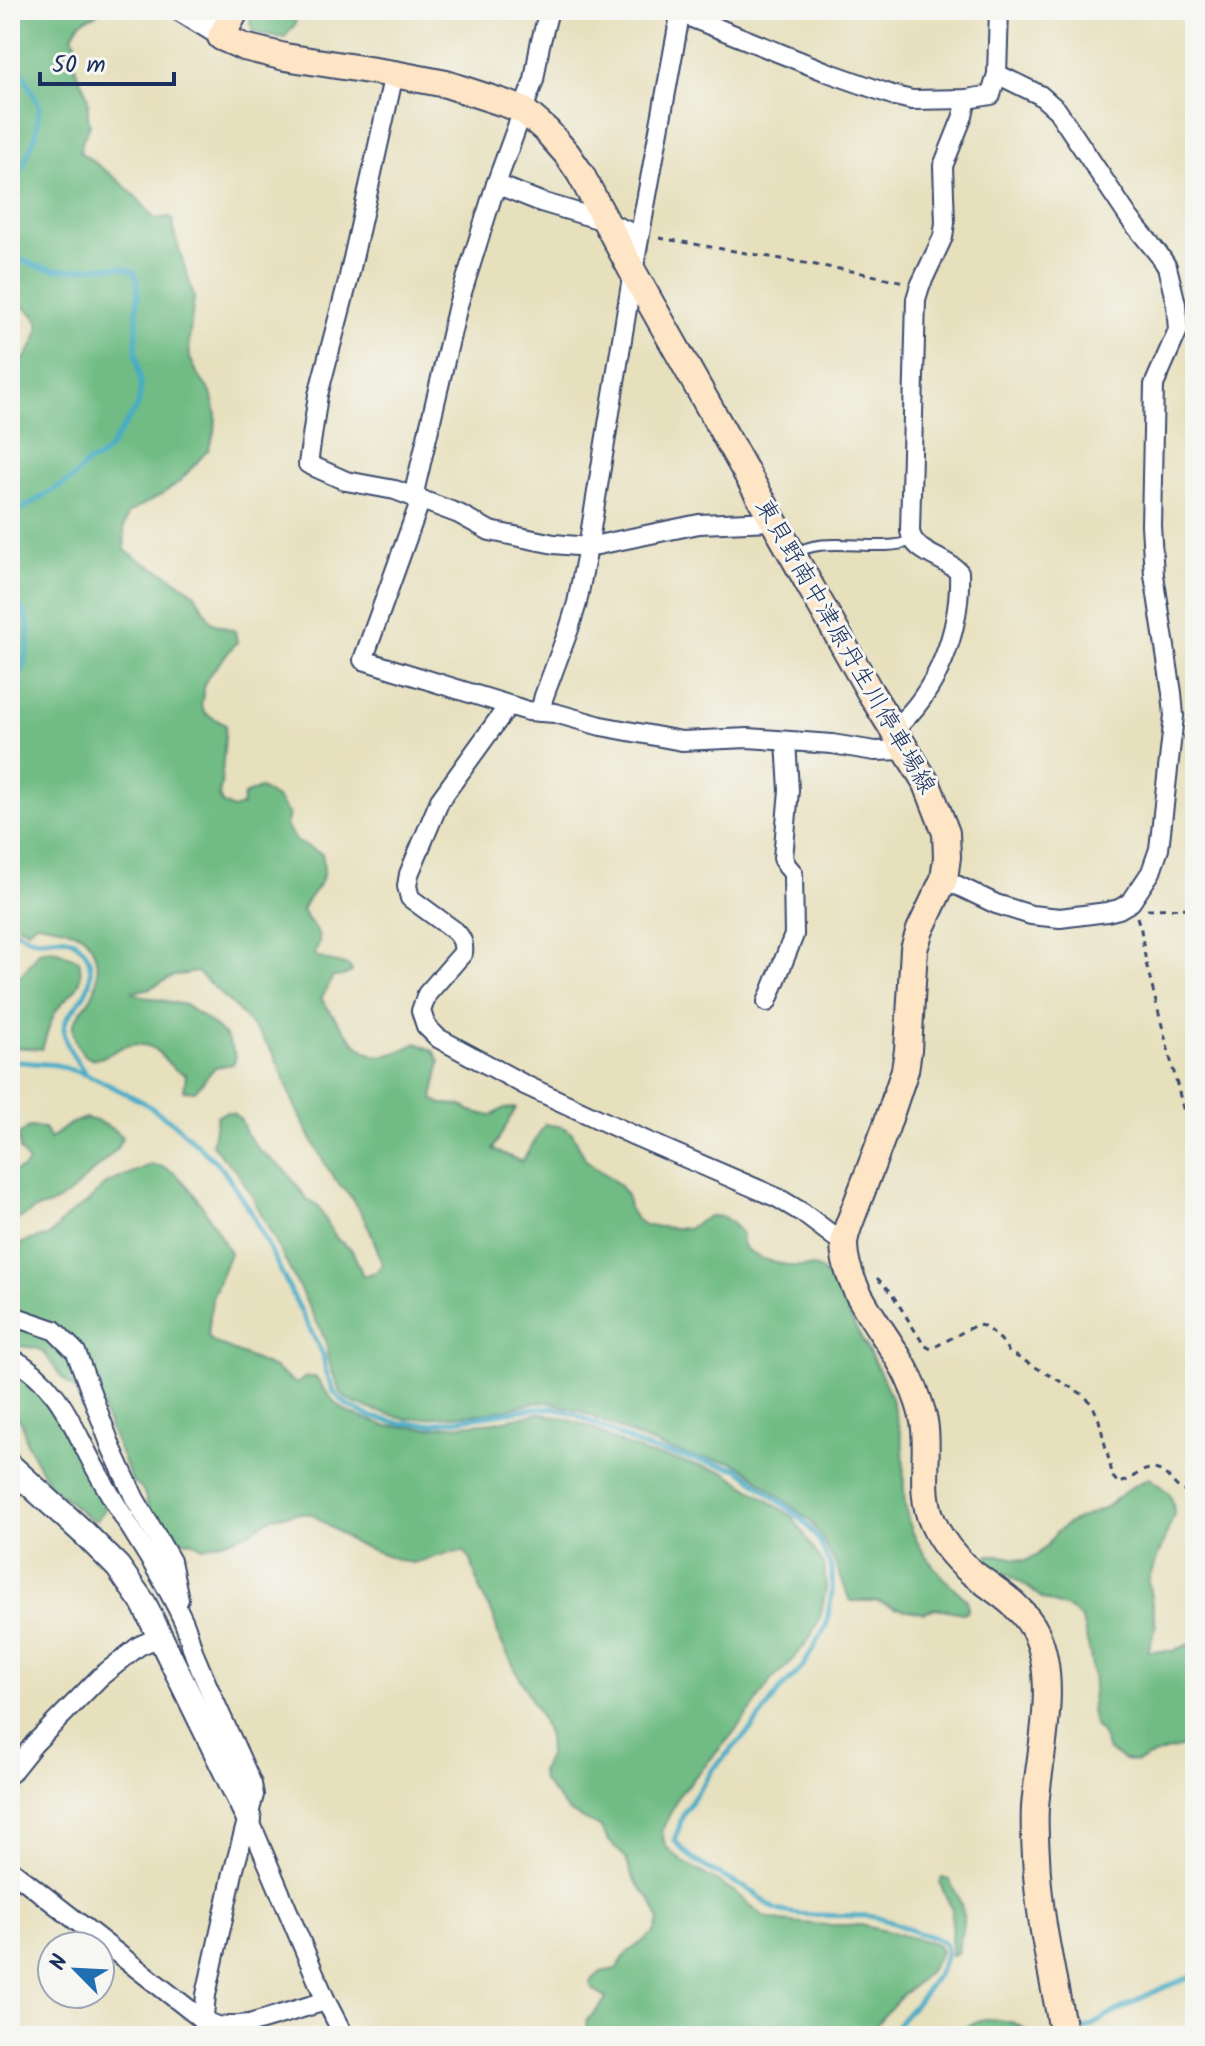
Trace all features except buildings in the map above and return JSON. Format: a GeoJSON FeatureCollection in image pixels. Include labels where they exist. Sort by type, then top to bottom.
{"type":"FeatureCollection","features":[{"type":"Feature","properties":{"kind":"main road"},"geometry":{"type":"LineString","coordinates":[[221,37],[236,10]]}},
{"type":"Feature","properties":{"kind":"main road","name":"東貝野南中津原丹生川停車場線"},"geometry":{"type":"LineString","coordinates":[[221,37],[244,47],[285,57],[446,84],[524,111],[546,130],[580,173],[793,556],[927,784],[946,833],[944,879],[914,949],[905,1070],[844,1244]]}},
{"type":"Feature","properties":{"kind":"main road"},"geometry":{"type":"LineString","coordinates":[[844,1244],[853,1282],[909,1376],[916,1395],[924,1422],[924,1481],[933,1523],[951,1552],[1024,1615],[1036,1633],[1043,1658],[1046,1710],[1035,1809],[1036,1856],[1041,1915],[1064,2036]]}},
{"type":"Feature","properties":{"kind":"street"},"geometry":{"type":"LineString","coordinates":[[177,10],[221,37]]}},
{"type":"Feature","properties":{"kind":"street"},"geometry":{"type":"LineString","coordinates":[[214,10],[221,37]]}},
{"type":"Feature","properties":{"kind":"street"},"geometry":{"type":"LineString","coordinates":[[549,10],[534,80],[496,184],[450,333],[417,498],[363,660],[528,711],[555,713],[601,726],[682,741],[748,738],[832,744],[875,751],[899,740],[948,648],[954,626],[959,580],[959,572],[953,566],[911,541],[910,531],[916,299],[943,237],[943,166],[967,99]]}},
{"type":"Feature","properties":{"kind":"street"},"geometry":{"type":"LineString","coordinates":[[540,712],[573,616],[588,547],[678,11],[827,72],[912,100],[967,99],[991,95],[997,74],[999,10]]}},
{"type":"Feature","properties":{"kind":"street"},"geometry":{"type":"LineString","coordinates":[[394,74],[348,281],[318,395],[308,464],[346,481],[395,490],[417,498],[471,519],[490,531],[554,544],[588,547],[699,524],[774,521]]}},
{"type":"Feature","properties":{"kind":"street"},"geometry":{"type":"LineString","coordinates":[[944,879],[996,904],[1031,915],[1060,918],[1107,912],[1131,902],[1151,872],[1159,849],[1174,716],[1154,575],[1151,525],[1154,385],[1178,330],[1176,304],[1167,267],[1130,219],[1057,110],[1040,95],[997,74]]}},
{"type":"Feature","properties":{"kind":"street"},"geometry":{"type":"LineString","coordinates":[[496,184],[541,202],[605,221],[639,236]]}},
{"type":"Feature","properties":{"kind":"street"},"geometry":{"type":"LineString","coordinates":[[508,706],[440,800],[409,874],[407,886],[410,898],[455,931],[464,944],[463,953],[427,994],[421,1011],[426,1026],[447,1043],[525,1085],[778,1198],[844,1244]]}},
{"type":"Feature","properties":{"kind":"street"},"geometry":{"type":"LineString","coordinates":[[767,1002],[794,935],[793,873],[783,858],[789,790],[786,741]]}},
{"type":"Feature","properties":{"kind":"street"},"geometry":{"type":"LineString","coordinates":[[10,1315],[54,1330],[76,1352],[112,1449],[135,1499],[171,1561],[183,1621],[196,1659],[252,1784],[254,1795],[216,1949],[203,2028]]}},
{"type":"Feature","properties":{"kind":"street"},"geometry":{"type":"LineString","coordinates":[[10,1357],[39,1376],[61,1401],[85,1451],[157,1570],[183,1621]]}},
{"type":"Feature","properties":{"kind":"street"},"geometry":{"type":"LineString","coordinates":[[10,1466],[118,1567],[144,1604],[249,1819],[326,2001],[344,2036]]}},
{"type":"Feature","properties":{"kind":"street"},"geometry":{"type":"LineString","coordinates":[[10,1774],[34,1744],[100,1677],[139,1646],[161,1636]]}},
{"type":"Feature","properties":{"kind":"street"},"geometry":{"type":"LineString","coordinates":[[10,1869],[203,2028],[249,2024],[326,2001]]}},
{"type":"Feature","properties":{"kind":"lane"},"geometry":{"type":"LineString","coordinates":[[793,556],[809,546],[911,541]]}},
{"type":"Feature","properties":{"kind":"path"},"geometry":{"type":"LineString","coordinates":[[639,236],[857,272],[920,286]]}},
{"type":"Feature","properties":{"kind":"path"},"geometry":{"type":"LineString","coordinates":[[1131,902],[1147,909],[1195,908]]}},
{"type":"Feature","properties":{"kind":"path"},"geometry":{"type":"LineString","coordinates":[[1131,902],[1141,930],[1146,963],[1195,1155]]}},
{"type":"Feature","properties":{"kind":"path"},"geometry":{"type":"LineString","coordinates":[[876,1277],[892,1294],[924,1345],[931,1349],[976,1325],[984,1326],[1001,1340],[1009,1352],[1084,1395],[1099,1420],[1113,1477],[1118,1483],[1154,1468],[1182,1491],[1195,1493]]}},
{"type":"Feature","properties":{"kind":"green space"},"geometry":{"type":"Polygon","coordinates":[[[10,10],[101,10],[83,20],[72,36],[77,45],[74,63],[87,95],[90,125],[80,152],[129,190],[154,219],[170,217],[173,221],[194,297],[190,358],[211,393],[216,414],[215,432],[208,450],[179,482],[128,513],[124,527],[125,550],[194,593],[212,623],[235,631],[237,642],[205,682],[201,706],[206,714],[226,725],[219,796],[222,803],[233,809],[242,806],[244,795],[260,788],[276,798],[289,815],[286,826],[297,842],[322,854],[322,880],[302,910],[319,935],[314,955],[350,967],[352,972],[333,977],[321,999],[352,1040],[367,1052],[385,1055],[417,1043],[434,1051],[440,1061],[433,1099],[491,1116],[503,1109],[516,1108],[493,1149],[522,1162],[545,1124],[563,1127],[572,1133],[586,1160],[618,1184],[627,1195],[629,1208],[636,1219],[646,1226],[687,1229],[709,1216],[723,1217],[742,1234],[742,1242],[751,1253],[777,1263],[822,1271],[841,1298],[892,1402],[902,1440],[905,1504],[913,1534],[933,1565],[967,1600],[968,1611],[963,1613],[935,1608],[924,1613],[877,1601],[850,1601],[837,1567],[810,1521],[743,1467],[731,1462],[669,1450],[581,1411],[549,1402],[489,1413],[408,1419],[347,1399],[339,1390],[328,1359],[326,1340],[250,1192],[237,1172],[212,1145],[217,1116],[233,1113],[241,1120],[246,1133],[259,1150],[286,1171],[307,1199],[318,1207],[337,1239],[352,1250],[363,1276],[376,1272],[382,1265],[361,1213],[334,1178],[317,1149],[276,1059],[265,1042],[238,1010],[197,972],[174,976],[150,988],[133,992],[185,1005],[226,1037],[236,1057],[233,1064],[215,1067],[195,1091],[184,1091],[186,1075],[173,1068],[150,1047],[127,1046],[93,1059],[81,1051],[73,1026],[96,987],[94,952],[78,933],[36,923],[28,930],[10,921],[10,373],[29,353],[39,327],[31,312],[16,303],[10,306],[10,10]]]}},
{"type":"Feature","properties":{"kind":"green space"},"geometry":{"type":"Polygon","coordinates":[[[252,10],[297,10],[295,24],[284,38],[254,32],[250,23],[252,10]]]}},
{"type":"Feature","properties":{"kind":"green space"},"geometry":{"type":"Polygon","coordinates":[[[52,949],[79,960],[81,971],[78,985],[56,1011],[42,1049],[10,1047],[10,982],[23,973],[39,952],[52,949]]]}},
{"type":"Feature","properties":{"kind":"green space"},"geometry":{"type":"Polygon","coordinates":[[[85,1118],[105,1124],[118,1133],[122,1137],[118,1148],[68,1195],[10,1224],[10,1173],[24,1168],[28,1162],[20,1150],[19,1135],[29,1127],[44,1128],[50,1139],[70,1124],[85,1118]]]}},
{"type":"Feature","properties":{"kind":"green space"},"geometry":{"type":"Polygon","coordinates":[[[150,1165],[173,1172],[192,1192],[230,1253],[212,1298],[208,1336],[213,1342],[274,1368],[296,1384],[306,1377],[315,1377],[336,1404],[349,1413],[385,1426],[428,1428],[495,1422],[540,1413],[593,1428],[645,1453],[725,1472],[793,1517],[824,1565],[826,1588],[820,1618],[808,1641],[772,1679],[730,1737],[678,1796],[662,1831],[665,1846],[683,1862],[732,1890],[765,1917],[826,1925],[861,1925],[938,1946],[941,1952],[932,1967],[867,2036],[588,2036],[586,2021],[606,1998],[593,1989],[590,1982],[601,1972],[616,1969],[627,1953],[654,1933],[659,1919],[650,1899],[635,1882],[625,1857],[600,1827],[569,1812],[542,1780],[541,1771],[549,1753],[548,1737],[500,1640],[493,1615],[465,1552],[413,1563],[402,1561],[354,1543],[311,1514],[296,1513],[273,1517],[251,1531],[203,1547],[192,1541],[167,1539],[151,1513],[143,1490],[132,1481],[104,1415],[98,1379],[81,1348],[10,1309],[10,1250],[28,1240],[48,1237],[105,1184],[150,1165]]]}},
{"type":"Feature","properties":{"kind":"green space"},"geometry":{"type":"Polygon","coordinates":[[[10,1319],[62,1342],[92,1413],[84,1412],[76,1390],[62,1378],[43,1351],[10,1345],[10,1319]]]}},
{"type":"Feature","properties":{"kind":"green space"},"geometry":{"type":"Polygon","coordinates":[[[10,1373],[20,1378],[53,1412],[101,1491],[105,1509],[97,1520],[90,1519],[50,1486],[27,1444],[22,1423],[10,1407],[10,1373]]]}},
{"type":"Feature","properties":{"kind":"green space"},"geometry":{"type":"Polygon","coordinates":[[[1149,1478],[1169,1493],[1174,1515],[1148,1581],[1156,1627],[1148,1651],[1173,1651],[1195,1642],[1195,1745],[1165,1751],[1137,1762],[1124,1760],[1108,1750],[1094,1723],[1091,1711],[1094,1682],[1082,1620],[1070,1609],[1043,1599],[987,1562],[989,1555],[1025,1561],[1036,1556],[1067,1524],[1106,1507],[1149,1478]]]}},
{"type":"Feature","properties":{"kind":"green space"},"geometry":{"type":"Polygon","coordinates":[[[942,1878],[949,1880],[963,1915],[957,1953],[951,1955],[952,1909],[940,1884],[942,1878]]]}},
{"type":"Feature","properties":{"kind":"green space"},"geometry":{"type":"Polygon","coordinates":[[[982,2020],[1011,2022],[1022,2027],[1026,2036],[947,2036],[982,2020]]]}},
{"type":"Feature","properties":{"kind":"waterway"},"geometry":{"type":"LineString","coordinates":[[10,48],[39,105],[36,135],[10,196]]}},
{"type":"Feature","properties":{"kind":"waterway"},"geometry":{"type":"LineString","coordinates":[[10,254],[50,269],[117,267],[134,272],[138,288],[136,351],[141,386],[138,406],[108,450],[98,459],[88,462],[72,479],[17,512],[10,520]]}},
{"type":"Feature","properties":{"kind":"waterway"},"geometry":{"type":"LineString","coordinates":[[10,597],[25,614],[29,635],[23,667],[10,692]]}},
{"type":"Feature","properties":{"kind":"waterway"},"geometry":{"type":"LineString","coordinates":[[10,927],[34,939],[69,939],[87,954],[90,965],[88,987],[68,1017],[64,1031],[69,1049],[86,1075]]}},
{"type":"Feature","properties":{"kind":"waterway"},"geometry":{"type":"LineString","coordinates":[[10,1061],[57,1065],[95,1078],[143,1102],[175,1124],[222,1168],[250,1210],[323,1355],[334,1392],[348,1406],[372,1417],[399,1423],[431,1424],[553,1408],[575,1414],[641,1446],[739,1469],[802,1519],[818,1539],[832,1569],[832,1593],[826,1626],[802,1668],[713,1769],[683,1814],[675,1841],[693,1859],[756,1894],[775,1909],[872,1917],[943,1943],[946,1955],[934,1979],[886,2036]]}},
{"type":"Feature","properties":{"kind":"waterway"},"geometry":{"type":"LineString","coordinates":[[1073,2036],[1148,1995],[1195,1976]]}}]}
